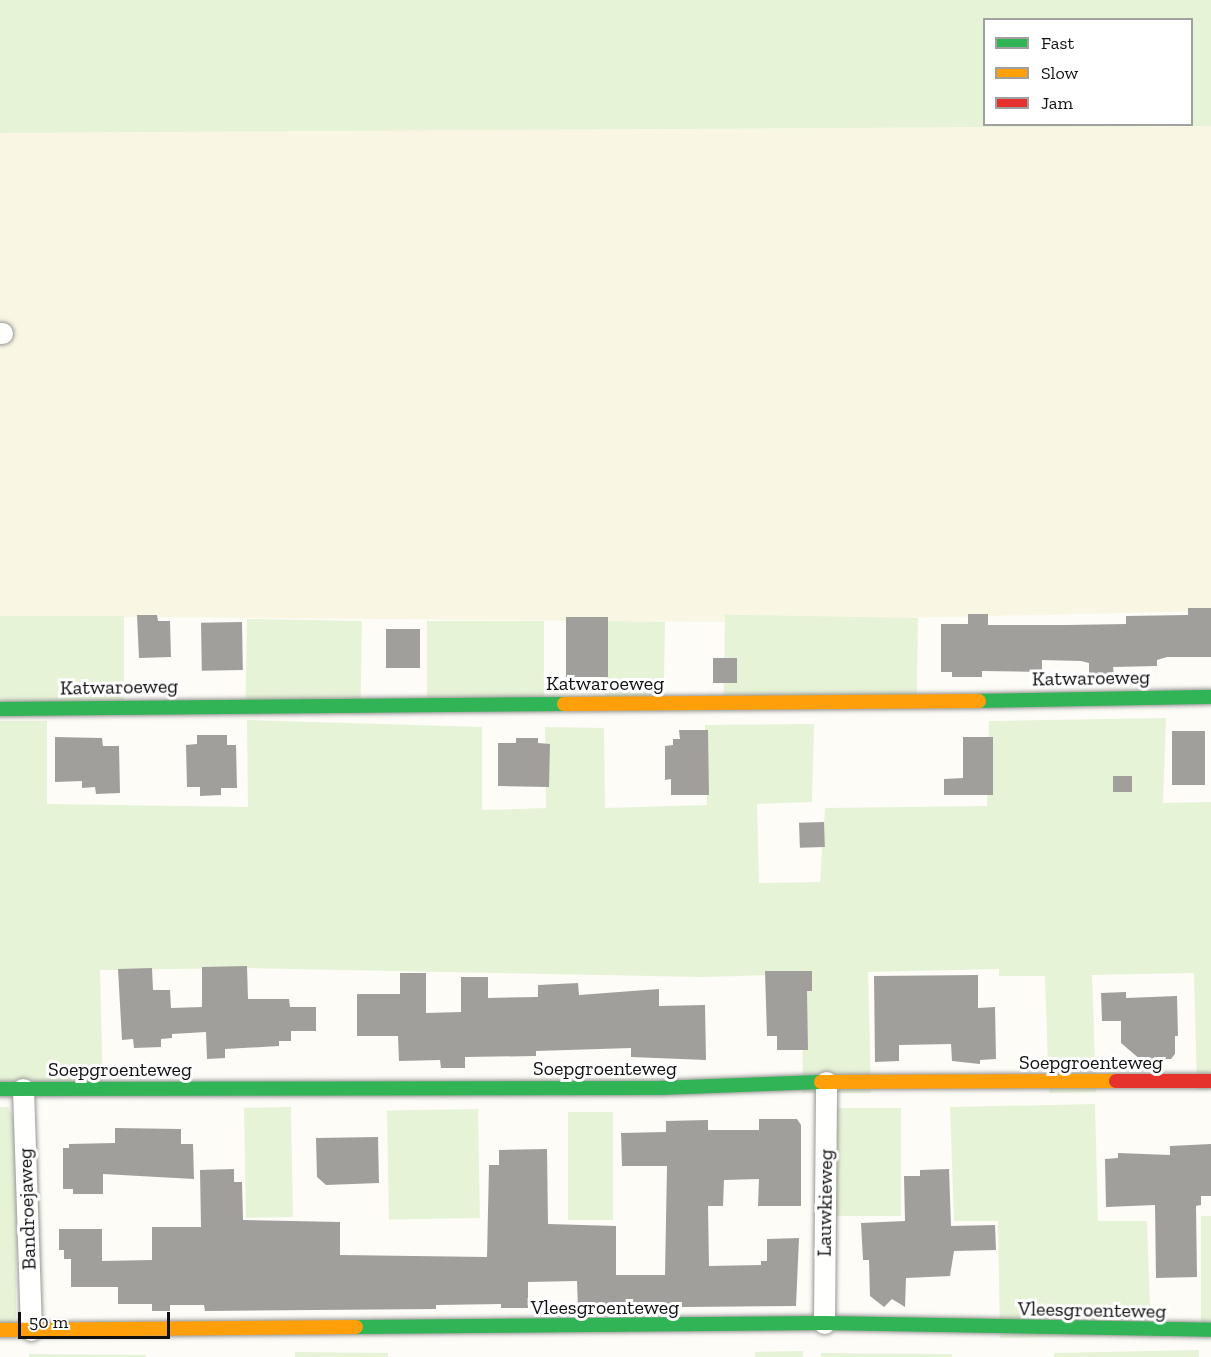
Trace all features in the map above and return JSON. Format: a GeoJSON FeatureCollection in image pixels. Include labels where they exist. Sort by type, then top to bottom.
{"type":"FeatureCollection","features":[{"type":"Feature","properties":{"kind":"street","name":"Katwaroeweg"},"geometry":{"type":"LineString","coordinates":[[0,709],[333,704],[828,704],[1211,697]]}},
{"type":"Feature","properties":{"kind":"street","name":"Soepgroenteweg"},"geometry":{"type":"LineString","coordinates":[[0,1089],[658,1088],[826,1082],[1211,1082]]}},
{"type":"Feature","properties":{"kind":"street","name":"Lauwkieweg"},"geometry":{"type":"LineString","coordinates":[[824,1323],[826,1082]]}},
{"type":"Feature","properties":{"kind":"street","name":"Bandroejaweg"},"geometry":{"type":"LineString","coordinates":[[23,1089],[32,1330]]}},
{"type":"Feature","properties":{"kind":"street","name":"Vleesgroenteweg"},"geometry":{"type":"LineString","coordinates":[[0,1330],[824,1323],[1211,1330]]}},
{"type":"Feature","properties":{"kind":"shaded area"},"geometry":{"type":"Polygon","coordinates":[[[1211,126],[1211,611],[725,622],[0,616],[0,133],[1211,126]]]}},
{"type":"Feature","properties":{"kind":"green space"},"geometry":{"type":"Polygon","coordinates":[[[0,0],[1211,0],[1211,126],[0,133],[0,0]]]}},
{"type":"Feature","properties":{"kind":"green space"},"geometry":{"type":"Polygon","coordinates":[[[725,615],[918,618],[916,708],[723,705],[725,615]]]}},
{"type":"Feature","properties":{"kind":"green space"},"geometry":{"type":"Polygon","coordinates":[[[0,616],[124,616],[124,706],[0,706],[0,616]]]}},
{"type":"Feature","properties":{"kind":"green space"},"geometry":{"type":"Polygon","coordinates":[[[247,619],[362,621],[360,711],[245,709],[247,619]]]}},
{"type":"Feature","properties":{"kind":"green space"},"geometry":{"type":"Polygon","coordinates":[[[427,621],[544,621],[544,710],[427,710],[427,621]]]}},
{"type":"Feature","properties":{"kind":"green space"},"geometry":{"type":"Polygon","coordinates":[[[606,621],[665,622],[663,711],[604,710],[606,621]]]}},
{"type":"Feature","properties":{"kind":"green space"},"geometry":{"type":"Polygon","coordinates":[[[1166,718],[1163,803],[1211,802],[1211,1090],[1197,1090],[1194,973],[1092,975],[1096,1092],[1049,1093],[1045,976],[999,976],[999,969],[868,972],[871,1093],[803,1093],[802,974],[703,977],[247,968],[100,970],[103,1093],[0,1094],[0,721],[47,721],[47,804],[248,807],[247,720],[482,727],[482,810],[546,808],[545,727],[604,728],[605,808],[707,805],[705,725],[814,724],[812,802],[757,804],[759,883],[820,882],[825,808],[987,806],[989,721],[1166,718]]]}},
{"type":"Feature","properties":{"kind":"green space"},"geometry":{"type":"Polygon","coordinates":[[[1095,1104],[1098,1221],[1147,1221],[1151,1335],[1000,1338],[998,1221],[954,1221],[950,1107],[1095,1104]]]}},
{"type":"Feature","properties":{"kind":"green space"},"geometry":{"type":"Polygon","coordinates":[[[0,1107],[8,1107],[17,1124],[16,1318],[0,1336],[0,1107]]]}},
{"type":"Feature","properties":{"kind":"green space"},"geometry":{"type":"Polygon","coordinates":[[[291,1107],[293,1217],[246,1218],[244,1108],[291,1107]]]}},
{"type":"Feature","properties":{"kind":"green space"},"geometry":{"type":"Polygon","coordinates":[[[836,1108],[901,1108],[901,1216],[822,1216],[836,1108]]]}},
{"type":"Feature","properties":{"kind":"green space"},"geometry":{"type":"Polygon","coordinates":[[[478,1109],[480,1218],[389,1220],[387,1111],[478,1109]]]}},
{"type":"Feature","properties":{"kind":"green space"},"geometry":{"type":"Polygon","coordinates":[[[568,1112],[613,1112],[613,1220],[568,1220],[568,1112]]]}},
{"type":"Feature","properties":{"kind":"green space"},"geometry":{"type":"Polygon","coordinates":[[[1201,1216],[1211,1216],[1211,1336],[1201,1336],[1201,1216]]]}},
{"type":"Feature","properties":{"kind":"green space"},"geometry":{"type":"Polygon","coordinates":[[[1199,1350],[1199,1357],[1054,1357],[1054,1353],[1199,1350]]]}},
{"type":"Feature","properties":{"kind":"green space"},"geometry":{"type":"Polygon","coordinates":[[[803,1351],[803,1357],[755,1357],[755,1352],[803,1351]]]}},
{"type":"Feature","properties":{"kind":"green space"},"geometry":{"type":"Polygon","coordinates":[[[295,1352],[388,1353],[388,1357],[295,1357],[295,1352]]]}},
{"type":"Feature","properties":{"kind":"green space"},"geometry":{"type":"Polygon","coordinates":[[[821,1353],[952,1354],[952,1357],[821,1357],[821,1353]]]}},
{"type":"Feature","properties":{"kind":"green space"},"geometry":{"type":"Polygon","coordinates":[[[29,1354],[146,1355],[146,1357],[29,1357],[29,1354]]]}},
{"type":"Feature","properties":{"kind":"building"},"geometry":{"type":"Polygon","coordinates":[[[1188,608],[1211,608],[1211,657],[1167,657],[1157,660],[1157,666],[1113,667],[1114,676],[1089,677],[1089,663],[1081,661],[1042,660],[1042,672],[982,671],[982,677],[952,677],[952,672],[941,672],[941,624],[968,624],[968,614],[988,614],[988,625],[1126,624],[1126,616],[1188,615],[1188,608]]]}},
{"type":"Feature","properties":{"kind":"building"},"geometry":{"type":"Polygon","coordinates":[[[137,615],[157,615],[158,621],[170,621],[171,657],[139,658],[137,615]]]}},
{"type":"Feature","properties":{"kind":"building"},"geometry":{"type":"Polygon","coordinates":[[[566,617],[608,617],[608,677],[566,677],[566,617]]]}},
{"type":"Feature","properties":{"kind":"building"},"geometry":{"type":"Polygon","coordinates":[[[242,622],[243,670],[202,671],[201,623],[242,622]]]}},
{"type":"Feature","properties":{"kind":"building"},"geometry":{"type":"Polygon","coordinates":[[[386,629],[420,629],[420,668],[386,668],[386,629]]]}},
{"type":"Feature","properties":{"kind":"building"},"geometry":{"type":"Polygon","coordinates":[[[713,658],[737,658],[737,683],[713,683],[713,658]]]}},
{"type":"Feature","properties":{"kind":"building"},"geometry":{"type":"Polygon","coordinates":[[[679,730],[708,730],[709,795],[671,795],[671,779],[665,780],[665,746],[673,745],[673,739],[680,739],[679,730]]]}},
{"type":"Feature","properties":{"kind":"building"},"geometry":{"type":"Polygon","coordinates":[[[1172,731],[1205,731],[1205,785],[1172,785],[1172,731]]]}},
{"type":"Feature","properties":{"kind":"building"},"geometry":{"type":"Polygon","coordinates":[[[197,735],[227,735],[227,745],[236,745],[237,788],[221,788],[221,795],[200,796],[200,787],[187,787],[186,745],[197,744],[197,735]]]}},
{"type":"Feature","properties":{"kind":"building"},"geometry":{"type":"Polygon","coordinates":[[[55,737],[102,738],[103,746],[119,746],[120,793],[96,794],[95,787],[82,788],[82,781],[55,782],[55,737]]]}},
{"type":"Feature","properties":{"kind":"building"},"geometry":{"type":"Polygon","coordinates":[[[963,737],[993,737],[993,795],[944,795],[944,779],[963,778],[963,737]]]}},
{"type":"Feature","properties":{"kind":"building"},"geometry":{"type":"Polygon","coordinates":[[[516,738],[538,738],[538,743],[550,744],[549,787],[498,786],[498,743],[516,743],[516,738]]]}},
{"type":"Feature","properties":{"kind":"building"},"geometry":{"type":"Polygon","coordinates":[[[1113,776],[1132,776],[1132,792],[1113,792],[1113,776]]]}},
{"type":"Feature","properties":{"kind":"building"},"geometry":{"type":"Polygon","coordinates":[[[824,822],[825,847],[800,848],[799,823],[824,822]]]}},
{"type":"Feature","properties":{"kind":"building"},"geometry":{"type":"Polygon","coordinates":[[[247,966],[248,999],[289,999],[290,1007],[316,1007],[316,1031],[291,1031],[291,1041],[279,1041],[279,1046],[225,1049],[225,1058],[207,1059],[206,1032],[172,1034],[172,1038],[161,1039],[161,1047],[134,1048],[133,1039],[122,1040],[118,969],[152,968],[153,990],[170,990],[171,1008],[202,1007],[202,967],[247,966]]]}},
{"type":"Feature","properties":{"kind":"building"},"geometry":{"type":"Polygon","coordinates":[[[765,971],[812,971],[812,991],[807,991],[808,1050],[777,1050],[777,1036],[767,1036],[765,971]]]}},
{"type":"Feature","properties":{"kind":"building"},"geometry":{"type":"Polygon","coordinates":[[[400,973],[426,973],[426,1013],[461,1012],[461,977],[488,977],[488,998],[538,997],[538,985],[578,983],[579,995],[659,989],[659,1006],[705,1005],[706,1060],[631,1057],[631,1048],[536,1051],[536,1056],[465,1057],[465,1068],[441,1068],[440,1060],[399,1061],[398,1036],[357,1036],[357,994],[400,994],[400,973]]]}},
{"type":"Feature","properties":{"kind":"building"},"geometry":{"type":"Polygon","coordinates":[[[978,975],[978,1008],[995,1007],[996,1059],[980,1060],[980,1064],[952,1061],[951,1044],[899,1045],[899,1061],[875,1062],[874,976],[978,975]]]}},
{"type":"Feature","properties":{"kind":"building"},"geometry":{"type":"Polygon","coordinates":[[[1126,992],[1126,998],[1177,996],[1178,1036],[1175,1036],[1175,1054],[1171,1059],[1141,1060],[1121,1043],[1121,1021],[1102,1021],[1101,993],[1126,992]]]}},
{"type":"Feature","properties":{"kind":"building"},"geometry":{"type":"Polygon","coordinates":[[[759,1119],[797,1119],[801,1125],[801,1206],[758,1206],[759,1179],[724,1180],[723,1206],[708,1206],[709,1266],[761,1265],[761,1261],[767,1261],[767,1239],[799,1238],[796,1306],[578,1308],[577,1281],[528,1282],[528,1308],[501,1308],[501,1304],[436,1305],[436,1309],[205,1311],[204,1305],[170,1305],[170,1311],[152,1311],[152,1304],[118,1304],[118,1287],[71,1287],[71,1259],[64,1259],[64,1250],[59,1250],[59,1229],[102,1229],[102,1261],[152,1260],[152,1227],[201,1227],[200,1170],[234,1169],[234,1182],[242,1182],[243,1220],[340,1222],[340,1255],[487,1257],[489,1165],[499,1165],[499,1150],[547,1149],[548,1224],[616,1226],[616,1275],[665,1275],[667,1166],[622,1166],[621,1133],[666,1132],[666,1121],[708,1120],[708,1130],[759,1130],[759,1119]]]}},
{"type":"Feature","properties":{"kind":"building"},"geometry":{"type":"Polygon","coordinates":[[[115,1128],[181,1129],[181,1144],[193,1144],[194,1179],[103,1174],[103,1194],[73,1194],[73,1189],[63,1189],[63,1148],[69,1148],[69,1144],[115,1143],[115,1128]]]}},
{"type":"Feature","properties":{"kind":"building"},"geometry":{"type":"Polygon","coordinates":[[[378,1137],[379,1183],[326,1185],[317,1177],[316,1138],[378,1137]]]}},
{"type":"Feature","properties":{"kind":"building"},"geometry":{"type":"Polygon","coordinates":[[[1211,1144],[1211,1196],[1201,1196],[1201,1205],[1196,1206],[1197,1277],[1156,1278],[1155,1205],[1106,1207],[1105,1159],[1118,1158],[1118,1153],[1170,1155],[1170,1146],[1211,1144]]]}},
{"type":"Feature","properties":{"kind":"building"},"geometry":{"type":"Polygon","coordinates":[[[949,1169],[951,1226],[995,1225],[996,1250],[954,1251],[950,1276],[906,1278],[905,1307],[892,1299],[884,1307],[870,1296],[869,1260],[863,1260],[861,1223],[905,1221],[904,1176],[920,1176],[920,1170],[949,1169]]]}},
{"type":"Feature","properties":{"kind":"traffic: fast"},"geometry":{"type":"LineString","coordinates":[[979,701],[1211,697]]}},
{"type":"Feature","properties":{"kind":"traffic: fast"},"geometry":{"type":"LineString","coordinates":[[0,709],[564,704]]}},
{"type":"Feature","properties":{"kind":"traffic: fast"},"geometry":{"type":"LineString","coordinates":[[0,1089],[659,1088],[821,1082]]}},
{"type":"Feature","properties":{"kind":"traffic: fast"},"geometry":{"type":"LineString","coordinates":[[356,1327],[824,1323],[1211,1330]]}},
{"type":"Feature","properties":{"kind":"traffic: slow"},"geometry":{"type":"LineString","coordinates":[[564,704],[979,701]]}},
{"type":"Feature","properties":{"kind":"traffic: slow"},"geometry":{"type":"LineString","coordinates":[[821,1082],[1116,1081]]}},
{"type":"Feature","properties":{"kind":"traffic: slow"},"geometry":{"type":"LineString","coordinates":[[0,1330],[356,1327]]}},
{"type":"Feature","properties":{"kind":"traffic: jam"},"geometry":{"type":"LineString","coordinates":[[1116,1081],[1211,1081]]}}]}
